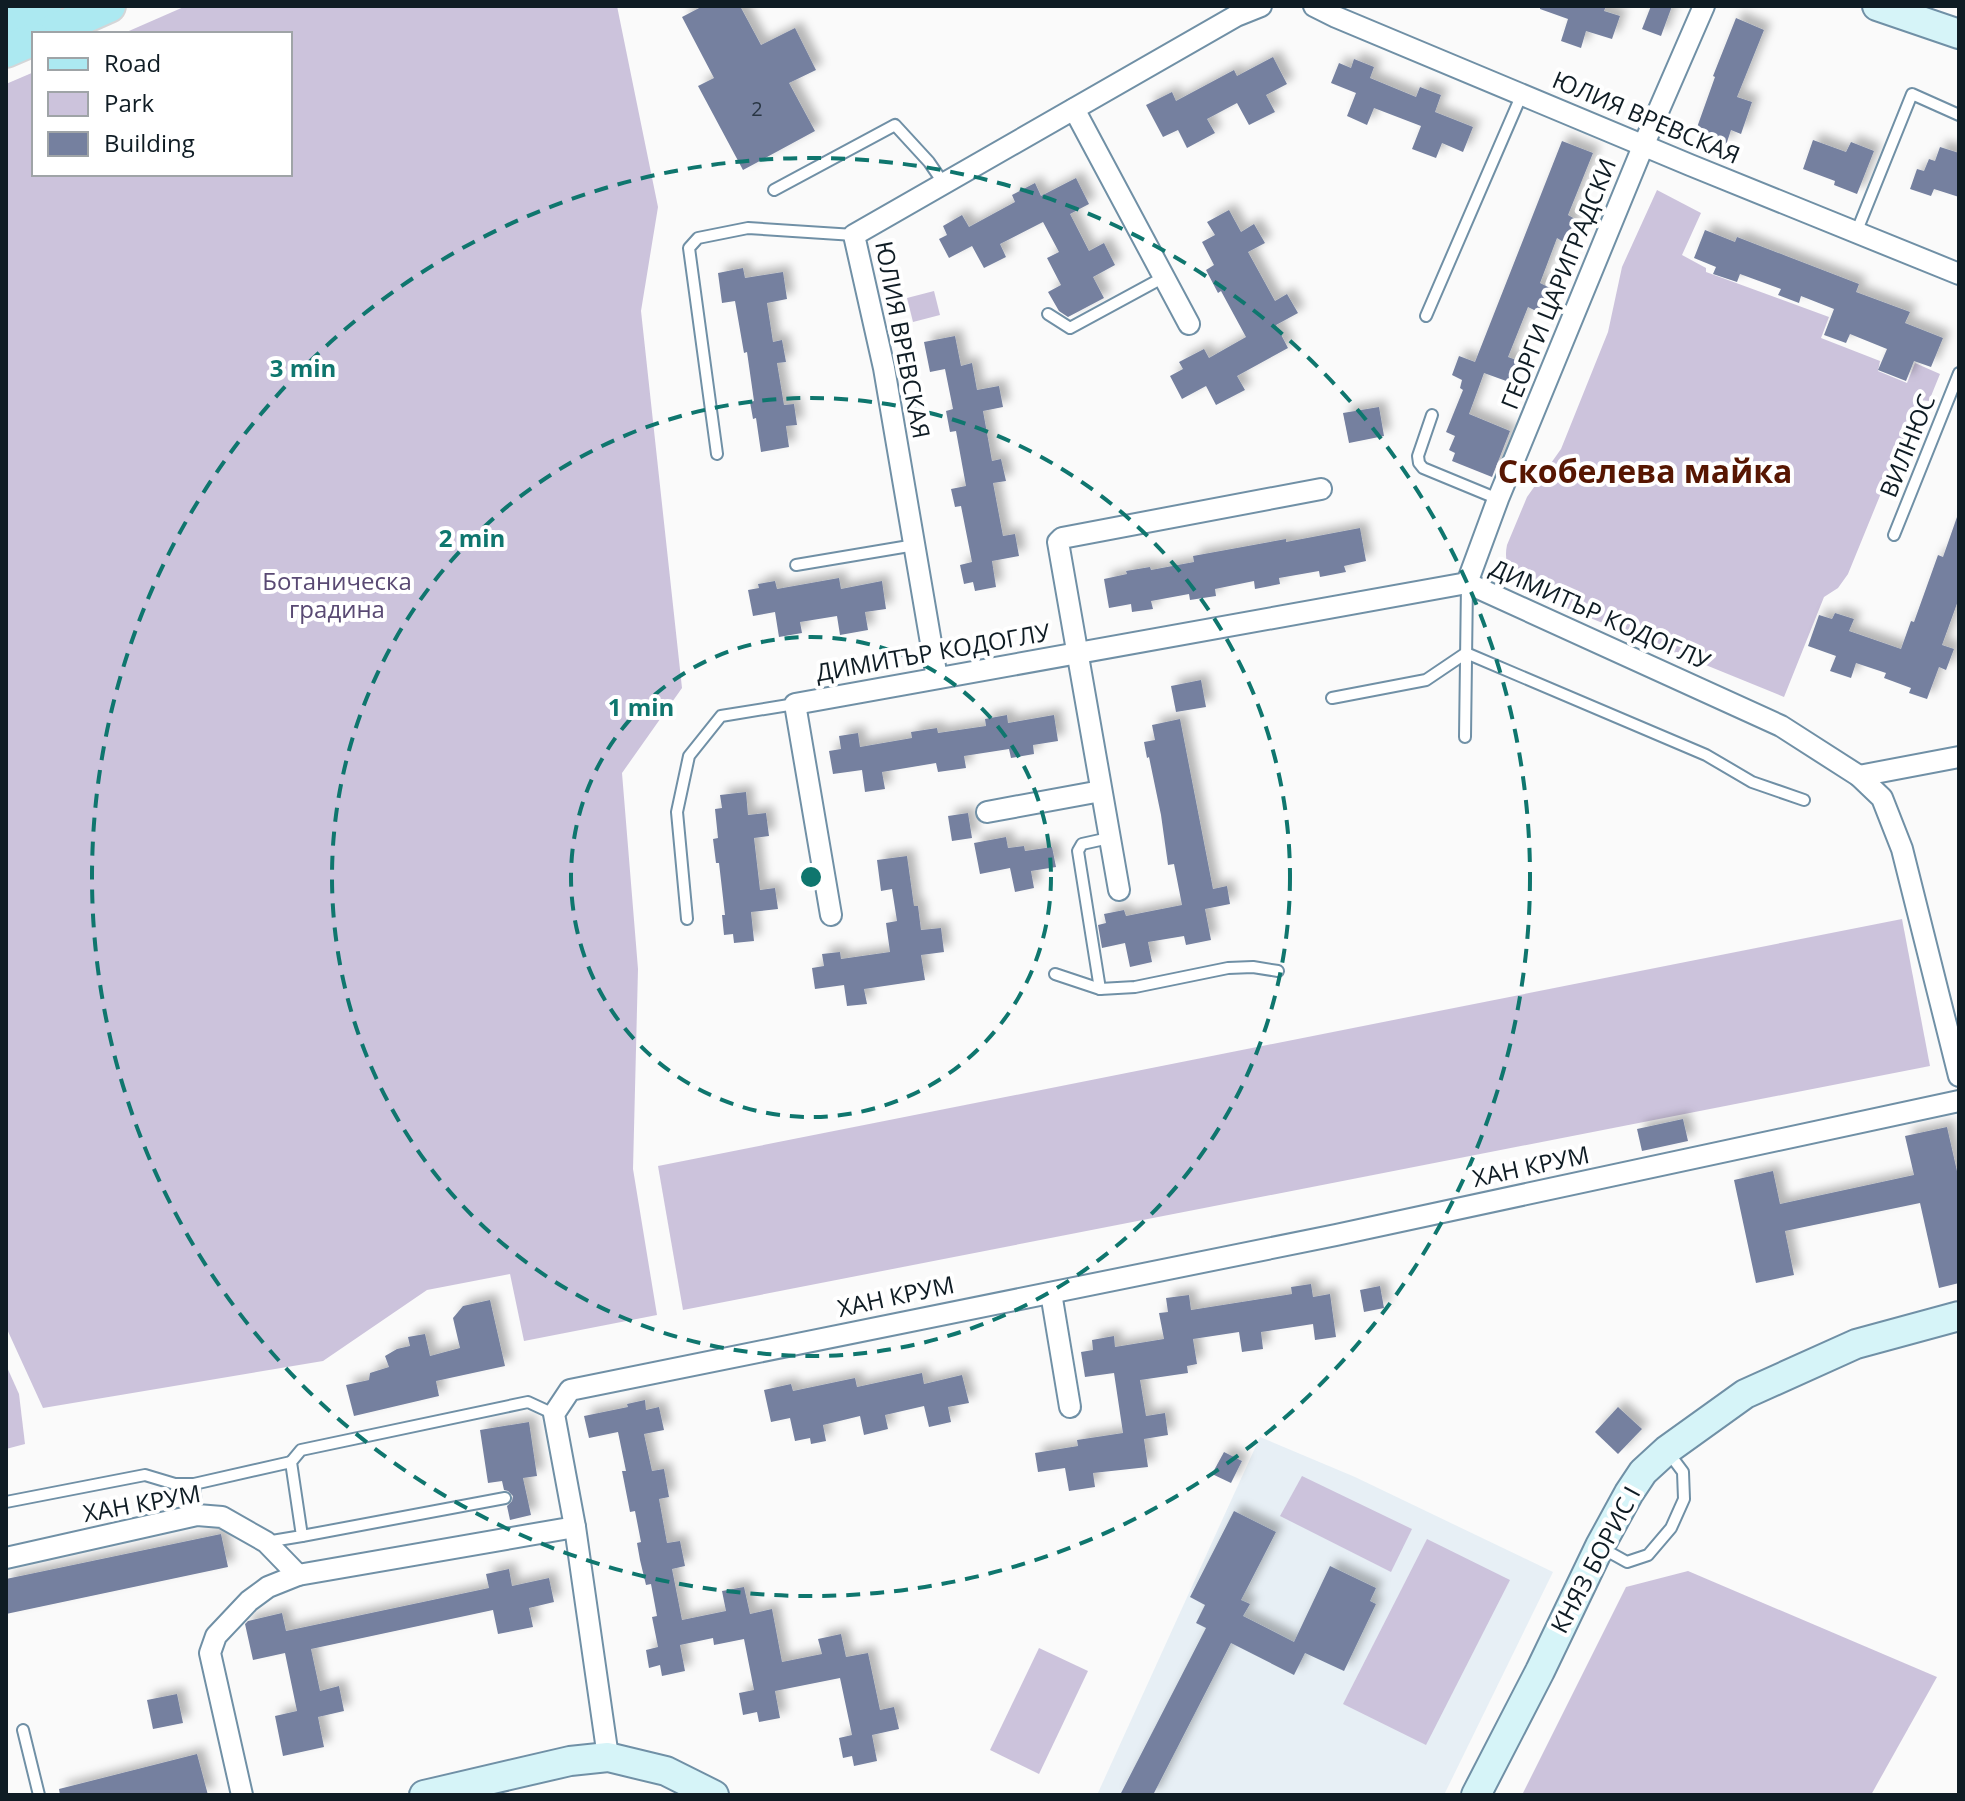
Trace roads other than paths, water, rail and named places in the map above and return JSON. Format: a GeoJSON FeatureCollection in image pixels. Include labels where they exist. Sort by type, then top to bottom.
{"type":"FeatureCollection","features":[{"type":"Feature","properties":{"kind":"main road"},"geometry":{"type":"LineString","coordinates":[[6,25],[45,6]]}},
{"type":"Feature","properties":{"kind":"main road"},"geometry":{"type":"LineString","coordinates":[[50,32],[109,6]]}},
{"type":"Feature","properties":{"kind":"main road"},"geometry":{"type":"LineString","coordinates":[[6,51],[32,40]]}},
{"type":"Feature","properties":{"kind":"street","name":"ЮЛИЯ ВРЕВСКАЯ"},"geometry":{"type":"LineString","coordinates":[[937,678],[884,368],[854,235],[1236,16],[1261,6]]}},
{"type":"Feature","properties":{"kind":"street","name":"ЮЛИЯ ВРЕВСКАЯ"},"geometry":{"type":"LineString","coordinates":[[1314,6],[1959,274]]}},
{"type":"Feature","properties":{"kind":"street","name":"ГЕОРГИ ЦАРИГРАДСКИ"},"geometry":{"type":"LineString","coordinates":[[1467,583],[1498,499],[1704,6]]}},
{"type":"Feature","properties":{"kind":"street"},"geometry":{"type":"LineString","coordinates":[[1895,9],[1959,34]]}},
{"type":"Feature","properties":{"kind":"street"},"geometry":{"type":"LineString","coordinates":[[1074,109],[1189,324]]}},
{"type":"Feature","properties":{"kind":"street"},"geometry":{"type":"LineString","coordinates":[[1119,890],[1058,542],[1062,538],[1321,489]]}},
{"type":"Feature","properties":{"kind":"street","name":"ДИМИТЪР КОДОГЛУ"},"geometry":{"type":"LineString","coordinates":[[795,704],[1467,583],[1781,726],[1859,776],[1882,798],[1902,849],[1959,1076]]}},
{"type":"Feature","properties":{"kind":"street"},"geometry":{"type":"LineString","coordinates":[[795,704],[831,915]]}},
{"type":"Feature","properties":{"kind":"street"},"geometry":{"type":"LineString","coordinates":[[1859,776],[1959,757]]}},
{"type":"Feature","properties":{"kind":"street"},"geometry":{"type":"LineString","coordinates":[[987,812],[1101,791]]}},
{"type":"Feature","properties":{"kind":"street","name":"ХАН КРУМ"},"geometry":{"type":"LineString","coordinates":[[554,1414],[570,1390],[1352,1232],[1959,1101]]}},
{"type":"Feature","properties":{"kind":"street"},"geometry":{"type":"LineString","coordinates":[[1051,1293],[1070,1407]]}},
{"type":"Feature","properties":{"kind":"street","name":"КНЯЗ БОРИС I"},"geometry":{"type":"LineString","coordinates":[[1476,1795],[1600,1546],[1643,1472],[1667,1450],[1745,1394],[1856,1344],[1959,1316]]}},
{"type":"Feature","properties":{"kind":"street"},"geometry":{"type":"LineString","coordinates":[[554,1414],[575,1527],[608,1757]]}},
{"type":"Feature","properties":{"kind":"street","name":"ХАН КРУМ"},"geometry":{"type":"LineString","coordinates":[[6,1558],[197,1515],[222,1517],[266,1542],[298,1575]]}},
{"type":"Feature","properties":{"kind":"street"},"geometry":{"type":"LineString","coordinates":[[242,1795],[210,1653],[216,1636],[249,1601],[268,1587],[298,1575],[575,1527]]}},
{"type":"Feature","properties":{"kind":"street"},"geometry":{"type":"LineString","coordinates":[[424,1795],[570,1761],[608,1757],[666,1771],[714,1795]]}},
{"type":"Feature","properties":{"kind":"lane"},"geometry":{"type":"LineString","coordinates":[[1426,316],[1522,94]]}},
{"type":"Feature","properties":{"kind":"lane"},"geometry":{"type":"LineString","coordinates":[[1856,233],[1912,94],[1959,115]]}},
{"type":"Feature","properties":{"kind":"lane"},"geometry":{"type":"LineString","coordinates":[[774,190],[895,125],[929,162],[944,184]]}},
{"type":"Feature","properties":{"kind":"lane"},"geometry":{"type":"LineString","coordinates":[[717,454],[689,248],[698,238],[748,228],[854,235]]}},
{"type":"Feature","properties":{"kind":"lane"},"geometry":{"type":"LineString","coordinates":[[1048,314],[1070,328],[1164,277]]}},
{"type":"Feature","properties":{"kind":"lane","name":"ВИЛНЮС"},"geometry":{"type":"LineString","coordinates":[[1894,535],[1959,373]]}},
{"type":"Feature","properties":{"kind":"lane"},"geometry":{"type":"LineString","coordinates":[[1432,415],[1418,456],[1419,463],[1423,468],[1498,499]]}},
{"type":"Feature","properties":{"kind":"lane"},"geometry":{"type":"LineString","coordinates":[[796,565],[915,545]]}},
{"type":"Feature","properties":{"kind":"lane"},"geometry":{"type":"LineString","coordinates":[[1465,737],[1467,583]]}},
{"type":"Feature","properties":{"kind":"lane"},"geometry":{"type":"LineString","coordinates":[[1332,698],[1426,680],[1466,653]]}},
{"type":"Feature","properties":{"kind":"lane"},"geometry":{"type":"LineString","coordinates":[[1466,653],[1706,755],[1752,782],[1804,800]]}},
{"type":"Feature","properties":{"kind":"lane"},"geometry":{"type":"LineString","coordinates":[[687,919],[677,812],[689,756],[721,716],[795,704]]}},
{"type":"Feature","properties":{"kind":"lane"},"geometry":{"type":"LineString","coordinates":[[1100,989],[1078,851],[1082,844],[1109,838]]}},
{"type":"Feature","properties":{"kind":"lane"},"geometry":{"type":"LineString","coordinates":[[1055,974],[1100,989],[1135,987],[1228,968],[1253,967],[1278,971]]}},
{"type":"Feature","properties":{"kind":"lane"},"geometry":{"type":"LineString","coordinates":[[6,1502],[145,1475],[175,1484],[194,1484],[291,1462],[301,1450],[528,1402],[554,1414]]}},
{"type":"Feature","properties":{"kind":"lane"},"geometry":{"type":"LineString","coordinates":[[1600,1546],[1627,1562],[1648,1555],[1671,1528],[1684,1499],[1683,1472],[1667,1450]]}},
{"type":"Feature","properties":{"kind":"lane"},"geometry":{"type":"LineString","coordinates":[[291,1462],[302,1536]]}},
{"type":"Feature","properties":{"kind":"lane"},"geometry":{"type":"LineString","coordinates":[[194,1484],[197,1515]]}},
{"type":"Feature","properties":{"kind":"lane"},"geometry":{"type":"LineString","coordinates":[[266,1542],[505,1498]]}},
{"type":"Feature","properties":{"kind":"lane"},"geometry":{"type":"LineString","coordinates":[[23,1730],[39,1795]]}},
{"type":"Feature","properties":{"kind":"district","name":"Скобелева майка"},"geometry":{"type":"Point","coordinates":[1645,472]}},
{"type":"Feature","properties":{"kind":"park label","name":"Ботаническа градина"},"geometry":{"type":"Point","coordinates":[337,596]}}]}
